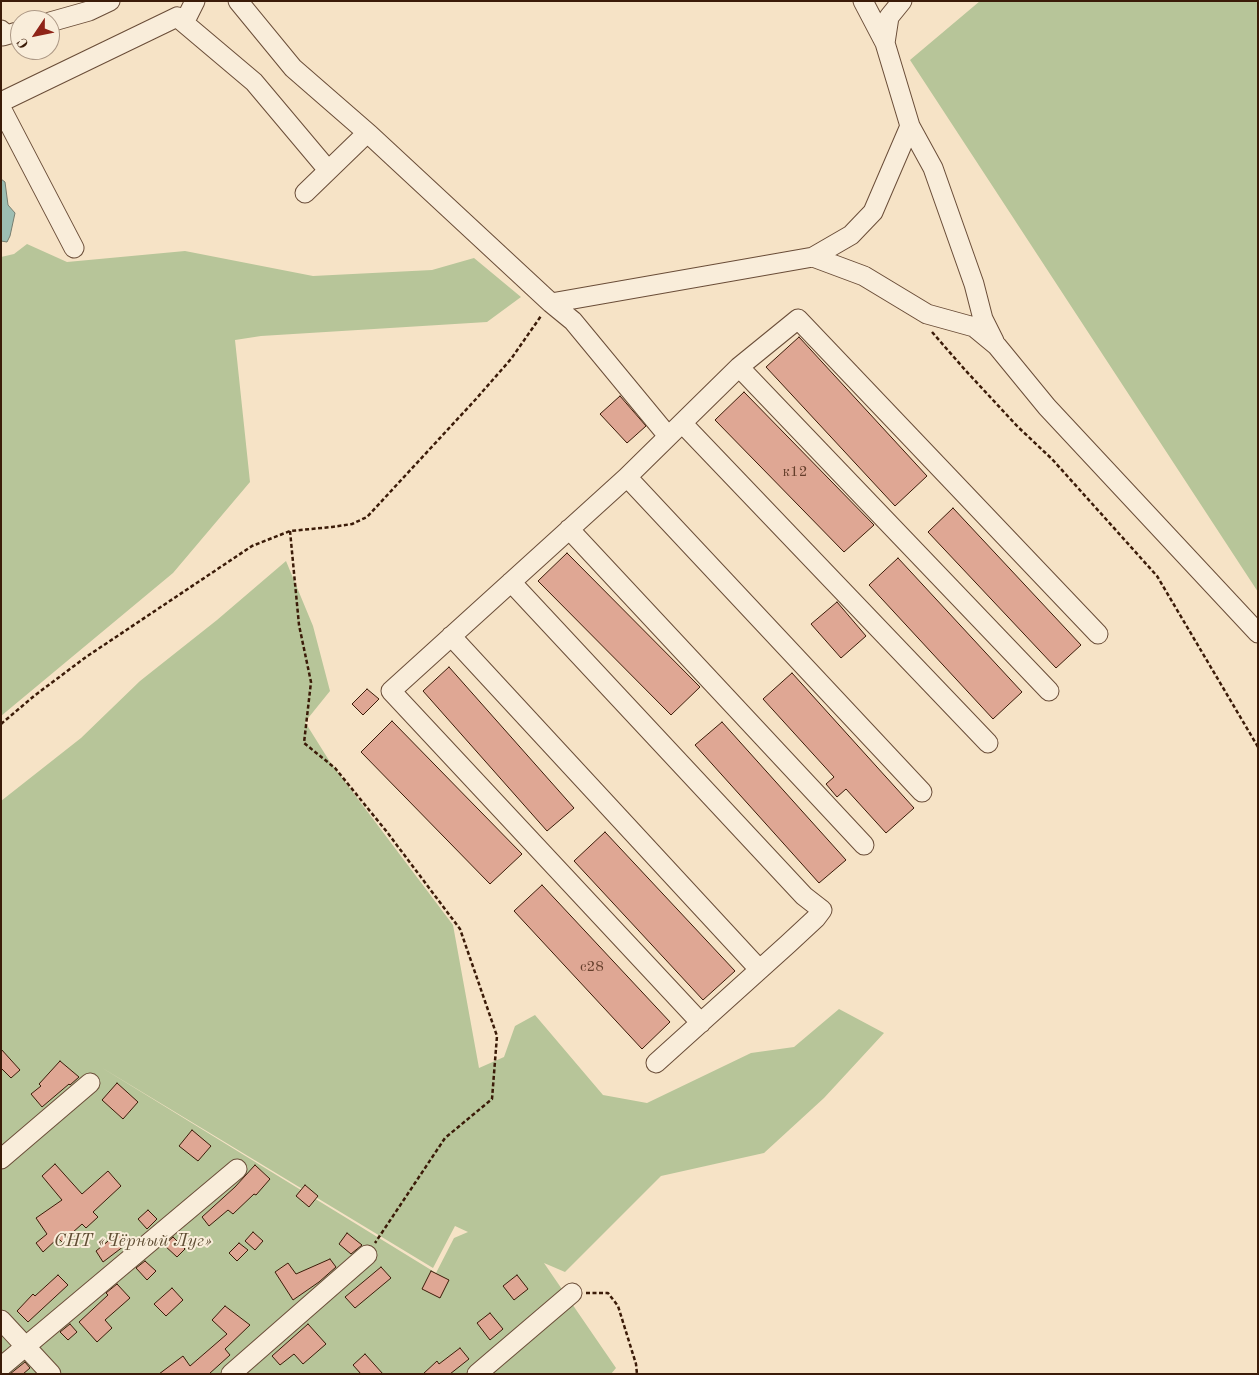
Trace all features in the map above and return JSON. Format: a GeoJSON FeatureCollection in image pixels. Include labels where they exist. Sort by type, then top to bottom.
{"type":"FeatureCollection","features":[{"type":"Feature","properties":{"kind":"street"},"geometry":{"type":"LineString","coordinates":[[60,19],[90,11],[110,1]]}},
{"type":"Feature","properties":{"kind":"street"},"geometry":{"type":"LineString","coordinates":[[184,23],[196,1]]}},
{"type":"Feature","properties":{"kind":"street"},"geometry":{"type":"LineString","coordinates":[[238,1],[293,68],[573,321],[668,436]]}},
{"type":"Feature","properties":{"kind":"street"},"geometry":{"type":"LineString","coordinates":[[863,1],[884,43],[910,126],[933,168],[974,284],[983,319],[997,346]]}},
{"type":"Feature","properties":{"kind":"street"},"geometry":{"type":"LineString","coordinates":[[884,43],[890,16],[902,1]]}},
{"type":"Feature","properties":{"kind":"street"},"geometry":{"type":"LineString","coordinates":[[1,102],[177,17],[254,82],[328,170]]}},
{"type":"Feature","properties":{"kind":"street"},"geometry":{"type":"LineString","coordinates":[[1,30],[3,36],[10,34]]}},
{"type":"Feature","properties":{"kind":"street"},"geometry":{"type":"LineString","coordinates":[[1,108],[74,248]]}},
{"type":"Feature","properties":{"kind":"street"},"geometry":{"type":"LineString","coordinates":[[551,303],[813,257],[851,235],[873,212],[910,126]]}},
{"type":"Feature","properties":{"kind":"street"},"geometry":{"type":"LineString","coordinates":[[305,192],[367,133]]}},
{"type":"Feature","properties":{"kind":"street"},"geometry":{"type":"LineString","coordinates":[[813,257],[864,276],[927,314],[974,327],[997,346],[1048,407],[1258,633]]}},
{"type":"Feature","properties":{"kind":"street"},"geometry":{"type":"LineString","coordinates":[[701,1023],[391,692],[450,636],[627,477],[739,367],[798,319],[1098,634]]}},
{"type":"Feature","properties":{"kind":"street"},"geometry":{"type":"LineString","coordinates":[[739,367],[1049,691]]}},
{"type":"Feature","properties":{"kind":"street"},"geometry":{"type":"LineString","coordinates":[[683,424],[988,743]]}},
{"type":"Feature","properties":{"kind":"street"},"geometry":{"type":"LineString","coordinates":[[627,477],[922,792]]}},
{"type":"Feature","properties":{"kind":"street"},"geometry":{"type":"LineString","coordinates":[[568,529],[864,845]]}},
{"type":"Feature","properties":{"kind":"street"},"geometry":{"type":"LineString","coordinates":[[511,582],[804,896],[822,910],[795,938],[656,1063]]}},
{"type":"Feature","properties":{"kind":"street"},"geometry":{"type":"LineString","coordinates":[[450,636],[759,969]]}},
{"type":"Feature","properties":{"kind":"street"},"geometry":{"type":"LineString","coordinates":[[1,1159],[90,1083]]}},
{"type":"Feature","properties":{"kind":"street"},"geometry":{"type":"LineString","coordinates":[[1,1367],[237,1169]]}},
{"type":"Feature","properties":{"kind":"street"},"geometry":{"type":"LineString","coordinates":[[231,1374],[367,1255]]}},
{"type":"Feature","properties":{"kind":"street"},"geometry":{"type":"LineString","coordinates":[[477,1374],[572,1293]]}},
{"type":"Feature","properties":{"kind":"street"},"geometry":{"type":"LineString","coordinates":[[1,1320],[51,1374]]}},
{"type":"Feature","properties":{"kind":"path"},"geometry":{"type":"LineString","coordinates":[[1,724],[34,696],[86,657],[252,546],[290,531],[352,524],[367,516],[511,359],[551,303]]}},
{"type":"Feature","properties":{"kind":"path"},"geometry":{"type":"LineString","coordinates":[[931,330],[966,371],[1052,459],[1158,576],[1258,747]]}},
{"type":"Feature","properties":{"kind":"path"},"geometry":{"type":"LineString","coordinates":[[290,531],[299,625],[311,682],[304,743],[334,768],[387,832],[460,929],[497,1036],[492,1099],[445,1138],[367,1255]]}},
{"type":"Feature","properties":{"kind":"path"},"geometry":{"type":"LineString","coordinates":[[572,1293],[608,1293],[618,1306],[636,1364],[637,1374]]}},
{"type":"Feature","properties":{"kind":"green space"},"geometry":{"type":"Polygon","coordinates":[[[980,1],[1258,1],[1258,592],[910,60],[980,1]]]}},
{"type":"Feature","properties":{"kind":"green space"},"geometry":{"type":"Polygon","coordinates":[[[27,244],[67,262],[185,251],[313,276],[432,270],[474,258],[521,297],[487,322],[261,336],[235,340],[250,482],[173,573],[1,716],[1,257],[14,254],[27,244]]]}},
{"type":"Feature","properties":{"kind":"green space","name":"СНТ «Чёрный Луг»"},"geometry":{"type":"Polygon","coordinates":[[[286,561],[313,626],[330,691],[305,722],[330,762],[453,925],[479,1068],[504,1057],[515,1026],[535,1015],[603,1095],[647,1103],[751,1053],[794,1047],[839,1009],[884,1033],[824,1098],[764,1153],[661,1176],[565,1272],[544,1263],[616,1368],[611,1374],[1,1374],[1,801],[81,738],[140,681],[217,620],[286,561]],[[99,1066],[436,1273],[454,1238],[468,1232],[455,1226],[433,1268],[99,1066]]]}},
{"type":"Feature","properties":{"kind":"water"},"geometry":{"type":"Polygon","coordinates":[[[1,179],[5,182],[8,205],[15,213],[7,242],[1,241],[1,179]]]}},
{"type":"Feature","properties":{"kind":"building"},"geometry":{"type":"Polygon","coordinates":[[[799,337],[927,476],[895,506],[766,367],[799,337]]]}},
{"type":"Feature","properties":{"kind":"building"},"geometry":{"type":"Polygon","coordinates":[[[744,392],[874,525],[844,552],[715,420],[744,392]]]}},
{"type":"Feature","properties":{"kind":"building"},"geometry":{"type":"Polygon","coordinates":[[[620,396],[646,426],[627,443],[600,414],[620,396]]]}},
{"type":"Feature","properties":{"kind":"building"},"geometry":{"type":"Polygon","coordinates":[[[953,508],[1081,645],[1056,668],[928,532],[953,508]]]}},
{"type":"Feature","properties":{"kind":"building"},"geometry":{"type":"Polygon","coordinates":[[[567,553],[700,687],[671,715],[538,581],[567,553]]]}},
{"type":"Feature","properties":{"kind":"building"},"geometry":{"type":"Polygon","coordinates":[[[898,558],[1022,692],[993,719],[869,585],[898,558]]]}},
{"type":"Feature","properties":{"kind":"building"},"geometry":{"type":"Polygon","coordinates":[[[837,602],[866,636],[841,658],[811,624],[837,602]]]}},
{"type":"Feature","properties":{"kind":"building"},"geometry":{"type":"Polygon","coordinates":[[[449,667],[574,808],[547,831],[423,691],[449,667]]]}},
{"type":"Feature","properties":{"kind":"building"},"geometry":{"type":"Polygon","coordinates":[[[792,673],[914,808],[886,833],[846,789],[837,797],[826,784],[834,777],[763,699],[792,673]]]}},
{"type":"Feature","properties":{"kind":"building"},"geometry":{"type":"Polygon","coordinates":[[[367,689],[379,699],[363,715],[352,704],[367,689]]]}},
{"type":"Feature","properties":{"kind":"building"},"geometry":{"type":"Polygon","coordinates":[[[392,721],[522,854],[490,884],[361,752],[392,721]]]}},
{"type":"Feature","properties":{"kind":"building"},"geometry":{"type":"Polygon","coordinates":[[[722,722],[846,860],[819,883],[695,745],[722,722]]]}},
{"type":"Feature","properties":{"kind":"building"},"geometry":{"type":"Polygon","coordinates":[[[605,832],[735,971],[703,1000],[574,861],[605,832]]]}},
{"type":"Feature","properties":{"kind":"building"},"geometry":{"type":"Polygon","coordinates":[[[542,885],[670,1022],[642,1049],[514,911],[542,885]]]}},
{"type":"Feature","properties":{"kind":"building"},"geometry":{"type":"Polygon","coordinates":[[[1,1049],[20,1070],[11,1078],[1,1068],[1,1049]]]}},
{"type":"Feature","properties":{"kind":"building"},"geometry":{"type":"Polygon","coordinates":[[[60,1061],[79,1077],[42,1107],[31,1094],[41,1086],[39,1084],[60,1061]]]}},
{"type":"Feature","properties":{"kind":"building"},"geometry":{"type":"Polygon","coordinates":[[[117,1083],[138,1102],[123,1119],[102,1100],[117,1083]]]}},
{"type":"Feature","properties":{"kind":"building"},"geometry":{"type":"Polygon","coordinates":[[[192,1130],[211,1146],[198,1161],[179,1146],[192,1130]]]}},
{"type":"Feature","properties":{"kind":"building"},"geometry":{"type":"Polygon","coordinates":[[[55,1164],[82,1194],[108,1171],[121,1186],[93,1212],[98,1217],[86,1228],[82,1224],[62,1242],[58,1238],[43,1252],[36,1243],[47,1234],[36,1218],[62,1200],[42,1176],[55,1164]]]}},
{"type":"Feature","properties":{"kind":"building"},"geometry":{"type":"Polygon","coordinates":[[[255,1165],[270,1179],[256,1195],[254,1194],[233,1214],[228,1210],[209,1226],[202,1217],[235,1187],[255,1165]]]}},
{"type":"Feature","properties":{"kind":"building"},"geometry":{"type":"Polygon","coordinates":[[[305,1185],[318,1196],[309,1207],[296,1196],[305,1185]]]}},
{"type":"Feature","properties":{"kind":"building"},"geometry":{"type":"Polygon","coordinates":[[[148,1210],[157,1219],[147,1229],[138,1219],[148,1210]]]}},
{"type":"Feature","properties":{"kind":"building"},"geometry":{"type":"Polygon","coordinates":[[[253,1232],[263,1241],[255,1250],[245,1241],[253,1232]]]}},
{"type":"Feature","properties":{"kind":"building"},"geometry":{"type":"Polygon","coordinates":[[[118,1233],[128,1243],[103,1262],[96,1251],[118,1233]]]}},
{"type":"Feature","properties":{"kind":"building"},"geometry":{"type":"Polygon","coordinates":[[[347,1233],[362,1245],[351,1254],[339,1244],[347,1233]]]}},
{"type":"Feature","properties":{"kind":"building"},"geometry":{"type":"Polygon","coordinates":[[[173,1237],[185,1249],[177,1257],[164,1245],[173,1237]]]}},
{"type":"Feature","properties":{"kind":"building"},"geometry":{"type":"Polygon","coordinates":[[[239,1243],[248,1250],[237,1261],[229,1253],[239,1243]]]}},
{"type":"Feature","properties":{"kind":"building"},"geometry":{"type":"Polygon","coordinates":[[[330,1259],[336,1267],[319,1282],[293,1300],[275,1272],[288,1263],[296,1274],[330,1259]]]}},
{"type":"Feature","properties":{"kind":"building"},"geometry":{"type":"Polygon","coordinates":[[[145,1261],[156,1271],[147,1280],[136,1268],[145,1261]]]}},
{"type":"Feature","properties":{"kind":"building"},"geometry":{"type":"Polygon","coordinates":[[[381,1267],[391,1278],[355,1308],[345,1297],[381,1267]]]}},
{"type":"Feature","properties":{"kind":"building"},"geometry":{"type":"Polygon","coordinates":[[[431,1271],[449,1280],[440,1298],[422,1289],[431,1271]]]}},
{"type":"Feature","properties":{"kind":"building"},"geometry":{"type":"Polygon","coordinates":[[[58,1275],[68,1285],[28,1322],[17,1311],[33,1294],[35,1296],[58,1275]]]}},
{"type":"Feature","properties":{"kind":"building"},"geometry":{"type":"Polygon","coordinates":[[[517,1275],[528,1289],[514,1300],[503,1286],[517,1275]]]}},
{"type":"Feature","properties":{"kind":"building"},"geometry":{"type":"Polygon","coordinates":[[[117,1284],[130,1298],[105,1320],[112,1328],[97,1342],[79,1322],[117,1284]]]}},
{"type":"Feature","properties":{"kind":"building"},"geometry":{"type":"Polygon","coordinates":[[[172,1288],[183,1300],[166,1316],[154,1304],[172,1288]]]}},
{"type":"Feature","properties":{"kind":"building"},"geometry":{"type":"Polygon","coordinates":[[[225,1306],[250,1325],[225,1349],[230,1355],[209,1374],[159,1374],[183,1356],[190,1366],[227,1334],[212,1320],[225,1306]]]}},
{"type":"Feature","properties":{"kind":"building"},"geometry":{"type":"Polygon","coordinates":[[[490,1313],[503,1329],[490,1340],[477,1323],[490,1313]]]}},
{"type":"Feature","properties":{"kind":"building"},"geometry":{"type":"Polygon","coordinates":[[[70,1324],[77,1332],[68,1340],[60,1332],[70,1324]]]}},
{"type":"Feature","properties":{"kind":"building"},"geometry":{"type":"Polygon","coordinates":[[[308,1324],[326,1344],[303,1364],[294,1354],[280,1365],[272,1356],[308,1324]]]}},
{"type":"Feature","properties":{"kind":"building"},"geometry":{"type":"Polygon","coordinates":[[[460,1348],[469,1359],[450,1374],[423,1374],[437,1361],[439,1364],[460,1348]]]}},
{"type":"Feature","properties":{"kind":"building"},"geometry":{"type":"Polygon","coordinates":[[[365,1354],[383,1374],[361,1374],[353,1365],[365,1354]]]}},
{"type":"Feature","properties":{"kind":"building"},"geometry":{"type":"Polygon","coordinates":[[[25,1362],[30,1368],[23,1374],[10,1374],[25,1362]]]}}]}
